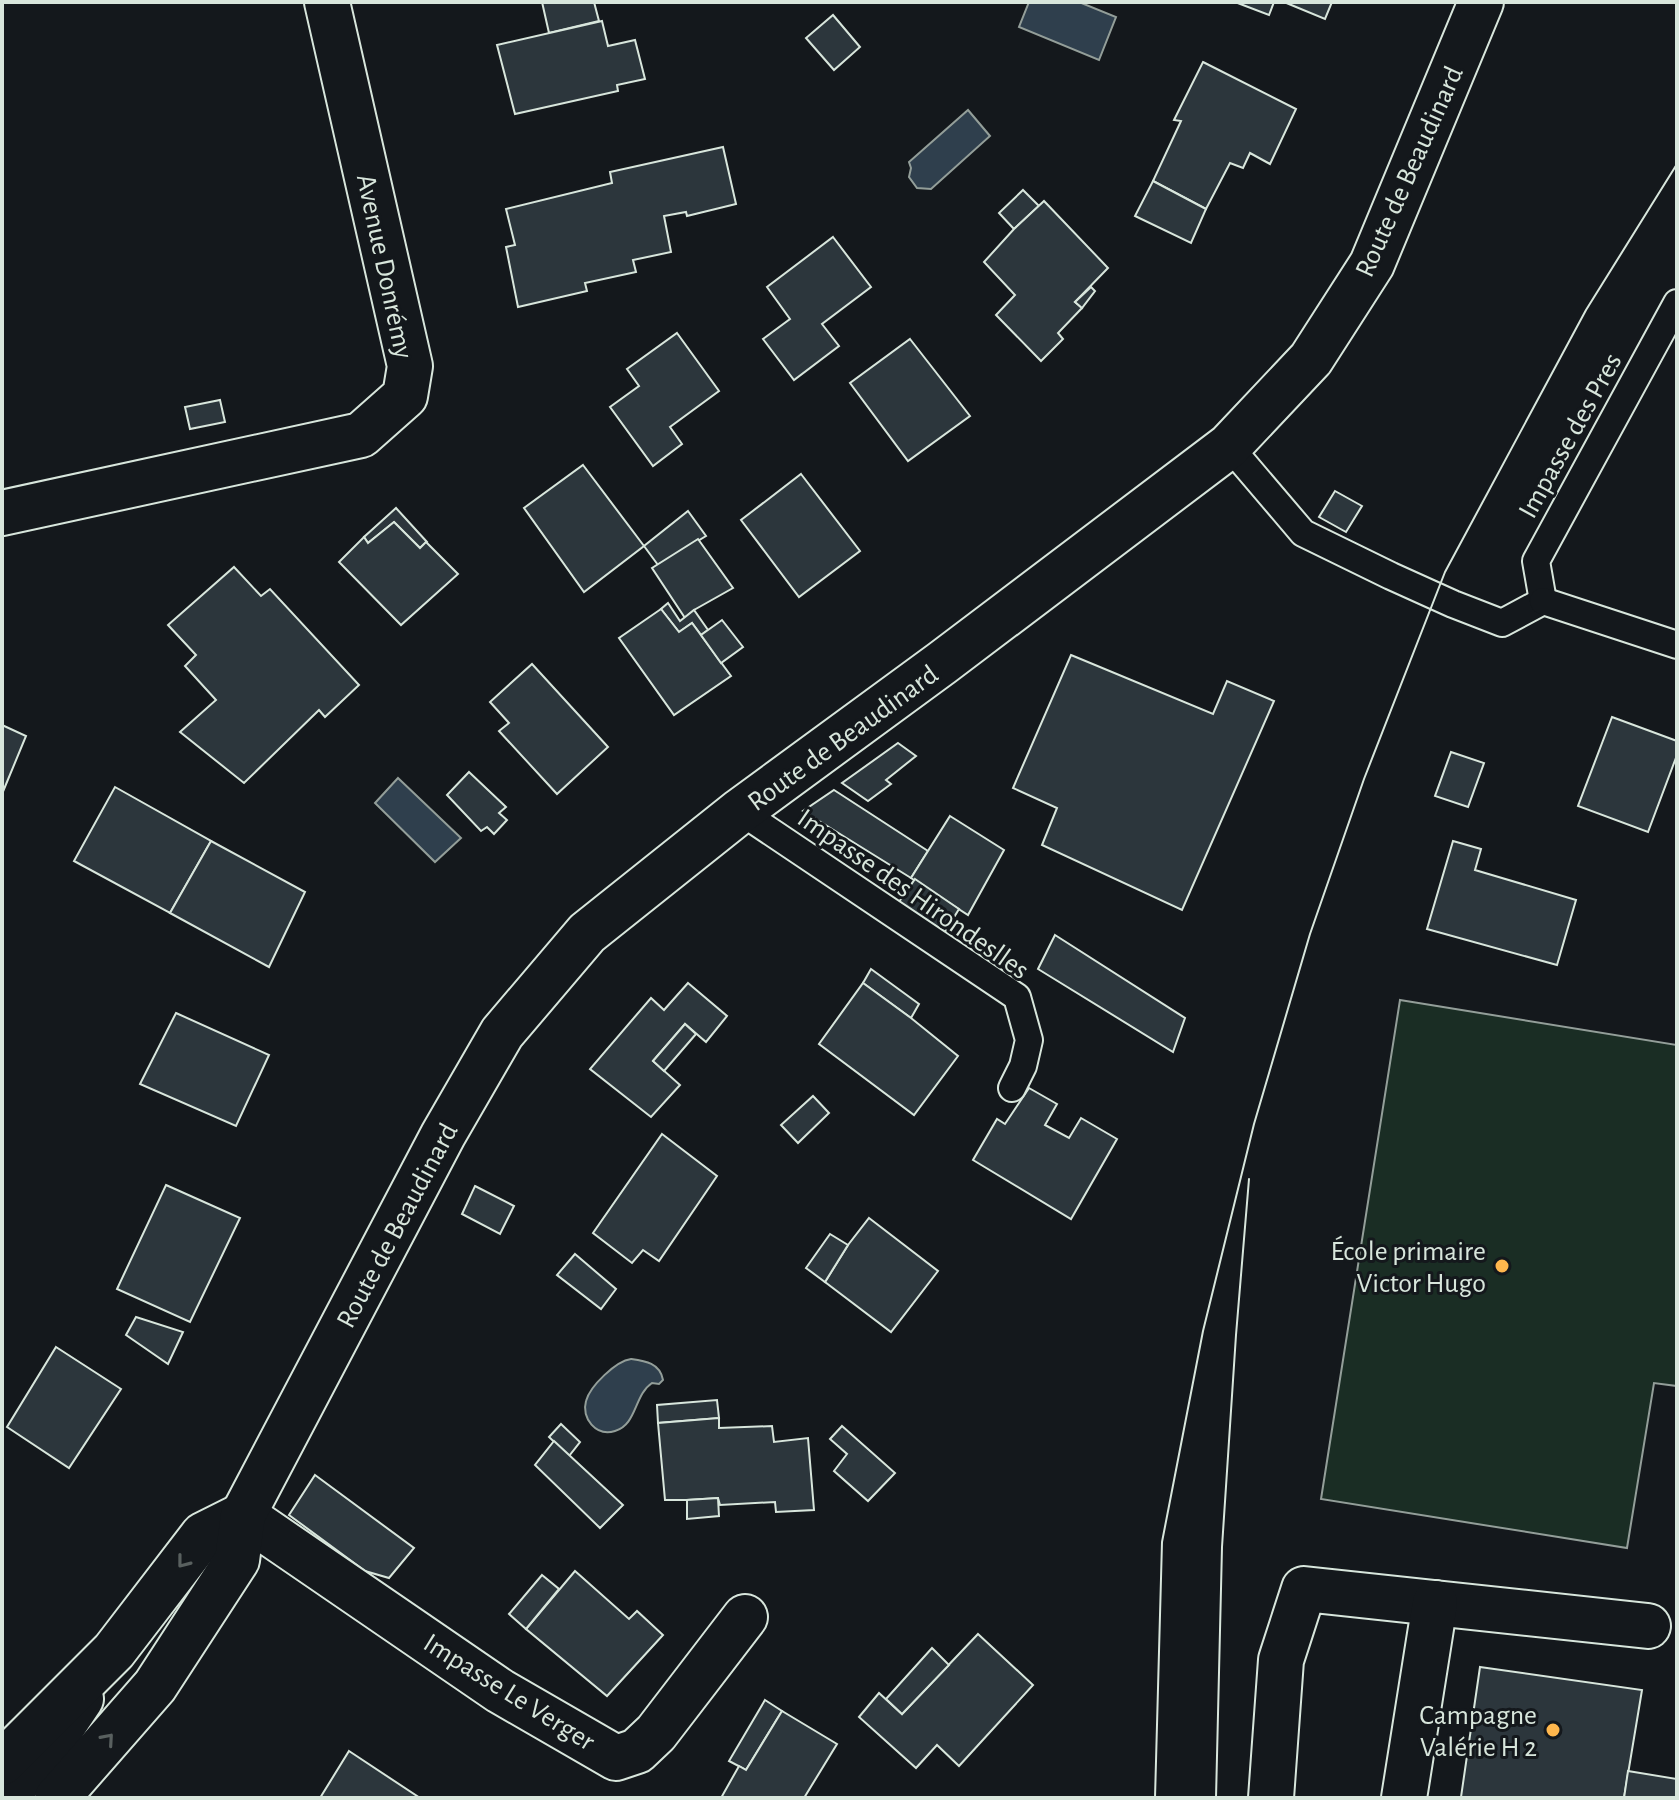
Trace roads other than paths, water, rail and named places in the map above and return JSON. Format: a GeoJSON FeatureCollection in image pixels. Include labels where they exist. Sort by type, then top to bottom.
{"type":"FeatureCollection","features":[{"type":"Feature","properties":{"kind":"street","name":"Avenue Donrémy"},"geometry":{"type":"LineString","coordinates":[[2,513],[361,435],[405,396],[410,366],[327,2]]}},
{"type":"Feature","properties":{"kind":"street","name":"Route de Beaudinard"},"geometry":{"type":"LineString","coordinates":[[57,1798],[155,1686],[237,1560],[243,1515],[443,1135],[502,1033],[587,933],[740,811],[1229,446],[1311,359],[1372,264],[1481,2]]}},
{"type":"Feature","properties":{"kind":"street","name":"Impasse Le Verger"},"geometry":{"type":"LineString","coordinates":[[243,1515],[500,1691],[616,1758],[637,1751],[656,1733],[745,1617]]}},
{"type":"Feature","properties":{"kind":"street"},"geometry":{"type":"LineString","coordinates":[[3,1798],[44,1754],[114,1651],[203,1535],[243,1515]]}},
{"type":"Feature","properties":{"kind":"street"},"geometry":{"type":"LineString","coordinates":[[1271,1798],[1281,1660],[1304,1589],[1648,1626]]}},
{"type":"Feature","properties":{"kind":"street"},"geometry":{"type":"LineString","coordinates":[[1404,1798],[1435,1603]]}},
{"type":"Feature","properties":{"kind":"street"},"geometry":{"type":"LineString","coordinates":[[2,1763],[114,1651]]}},
{"type":"Feature","properties":{"kind":"lane","name":"Impasse des Pres"},"geometry":{"type":"LineString","coordinates":[[1543,601],[1536,561],[1677,303]]}},
{"type":"Feature","properties":{"kind":"lane"},"geometry":{"type":"LineString","coordinates":[[1229,446],[1303,533],[1453,604],[1502,623],[1543,601],[1677,645]]}},
{"type":"Feature","properties":{"kind":"lane","name":"Impasse des Hirondeslles"},"geometry":{"type":"LineString","coordinates":[[740,811],[1017,997],[1029,1040],[1023,1066],[1012,1088]]}},
{"type":"Feature","properties":{"kind":"water"},"geometry":{"type":"Polygon","coordinates":[[[1029,2],[1079,2],[1116,17],[1099,60],[1019,27],[1029,2]]]}},
{"type":"Feature","properties":{"kind":"water"},"geometry":{"type":"Polygon","coordinates":[[[968,110],[990,136],[931,189],[917,188],[909,177],[909,162],[968,110]]]}},
{"type":"Feature","properties":{"kind":"water"},"geometry":{"type":"Polygon","coordinates":[[[398,778],[461,838],[435,862],[375,803],[398,778]]]}},
{"type":"Feature","properties":{"kind":"water"},"geometry":{"type":"Polygon","coordinates":[[[631,1359],[655,1366],[663,1380],[646,1388],[628,1423],[622,1428],[608,1432],[596,1429],[586,1414],[588,1395],[604,1375],[631,1359]]]}},
{"type":"Feature","properties":{"kind":"tram line"},"geometry":{"type":"LineString","coordinates":[[1155,1798],[1162,1542],[1203,1331],[1254,1124],[1310,934],[1364,779],[1445,572],[1586,310],[1677,164]]}},
{"type":"Feature","properties":{"kind":"tram line"},"geometry":{"type":"LineString","coordinates":[[1216,1798],[1222,1547],[1249,1179]]}},
{"type":"Feature","properties":{"kind":"place","name":"École primaire Victor Hugo"},"geometry":{"type":"Point","coordinates":[1502,1266]}},
{"type":"Feature","properties":{"kind":"place","name":"Campagne Valérie H 2"},"geometry":{"type":"Point","coordinates":[1553,1730]}}]}
